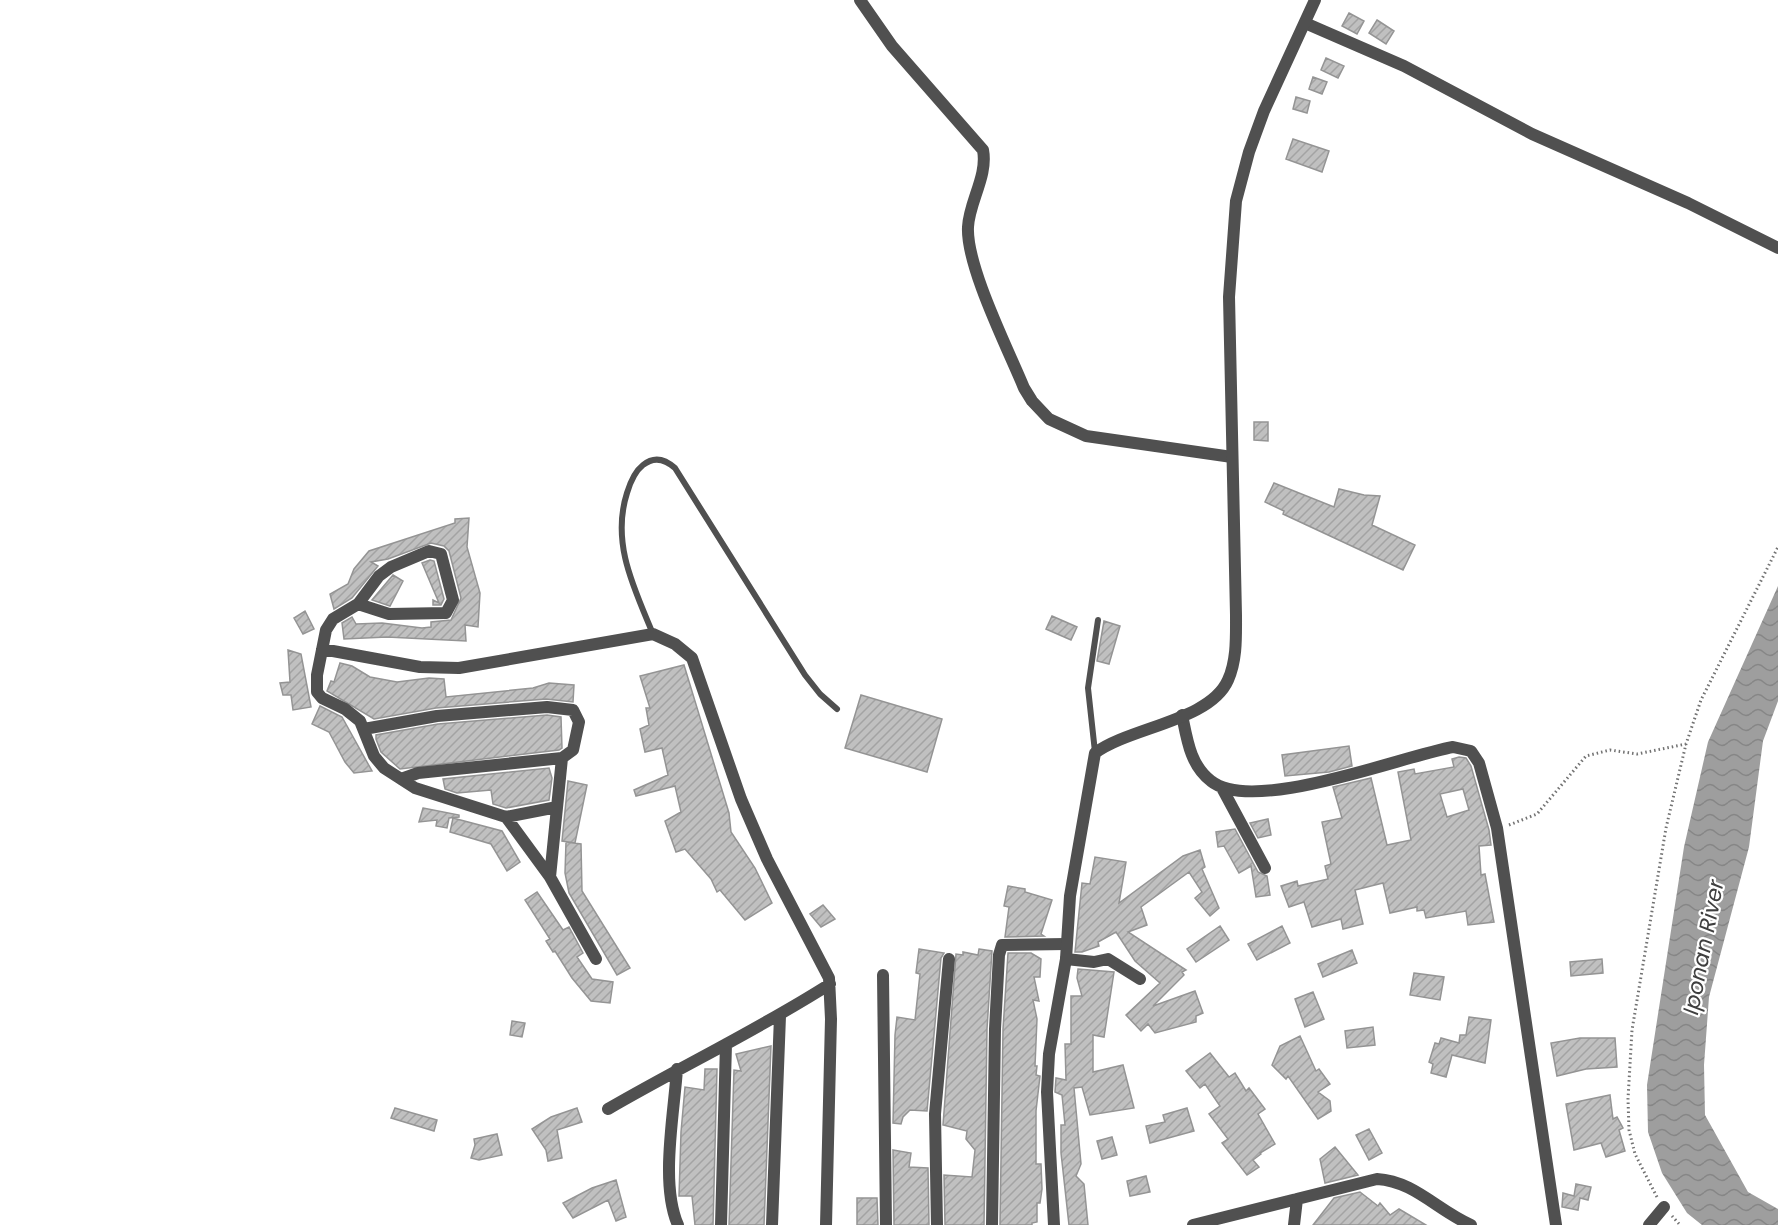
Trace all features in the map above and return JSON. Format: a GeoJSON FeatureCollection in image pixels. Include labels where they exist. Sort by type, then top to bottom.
{"type":"FeatureCollection","features":[{"type":"Feature","properties":{"kind":"street"},"geometry":{"type":"LineString","coordinates":[[860,0],[892,46],[982,150],[982,171],[968,225],[972,257],[1024,388],[1032,401],[1049,419],[1086,436],[1232,457]]}},
{"type":"Feature","properties":{"kind":"street"},"geometry":{"type":"LineString","coordinates":[[1054,1225],[1048,1063],[1066,959],[1070,896],[1095,753],[1116,741],[1182,716],[1206,704],[1220,693],[1233,664],[1236,615],[1229,297],[1236,201],[1249,152],[1264,111],[1315,0]]}},
{"type":"Feature","properties":{"kind":"street"},"geometry":{"type":"LineString","coordinates":[[1305,23],[1404,66],[1532,134],[1688,203],[1778,248]]}},
{"type":"Feature","properties":{"kind":"street"},"geometry":{"type":"LineString","coordinates":[[358,604],[398,615],[446,613],[453,600],[444,559],[436,551],[429,551],[391,567],[379,576],[358,604],[333,619],[326,630],[316,685],[317,692],[322,698],[355,716],[364,729],[378,763],[415,788],[506,817],[557,807]]}},
{"type":"Feature","properties":{"kind":"street"},"geometry":{"type":"LineString","coordinates":[[322,649],[420,667],[459,668],[652,634],[675,644],[692,658],[741,799],[767,859],[822,960],[830,984],[826,1225]]}},
{"type":"Feature","properties":{"kind":"street"},"geometry":{"type":"LineString","coordinates":[[364,729],[437,716],[565,707],[573,710],[579,722],[573,750],[562,758],[418,772],[401,778]]}},
{"type":"Feature","properties":{"kind":"street"},"geometry":{"type":"LineString","coordinates":[[1182,716],[1195,763],[1212,783],[1222,788],[1264,790],[1308,784],[1341,778],[1438,750],[1460,747],[1471,751],[1479,763],[1497,828],[1556,1225]]}},
{"type":"Feature","properties":{"kind":"street"},"geometry":{"type":"LineString","coordinates":[[550,877],[562,758]]}},
{"type":"Feature","properties":{"kind":"street"},"geometry":{"type":"LineString","coordinates":[[1222,788],[1265,868]]}},
{"type":"Feature","properties":{"kind":"street"},"geometry":{"type":"LineString","coordinates":[[506,817],[550,877],[596,959]]}},
{"type":"Feature","properties":{"kind":"street"},"geometry":{"type":"LineString","coordinates":[[992,1225],[994,1029],[1002,945],[1066,944]]}},
{"type":"Feature","properties":{"kind":"street"},"geometry":{"type":"LineString","coordinates":[[937,1225],[935,1114],[949,959]]}},
{"type":"Feature","properties":{"kind":"street"},"geometry":{"type":"LineString","coordinates":[[1066,959],[1094,962],[1108,959],[1140,979]]}},
{"type":"Feature","properties":{"kind":"street"},"geometry":{"type":"LineString","coordinates":[[883,975],[886,1225]]}},
{"type":"Feature","properties":{"kind":"street"},"geometry":{"type":"LineString","coordinates":[[608,1109],[677,1068],[780,1016],[830,984]]}},
{"type":"Feature","properties":{"kind":"street"},"geometry":{"type":"LineString","coordinates":[[772,1225],[780,1016]]}},
{"type":"Feature","properties":{"kind":"street"},"geometry":{"type":"LineString","coordinates":[[722,1225],[726,1044]]}},
{"type":"Feature","properties":{"kind":"street"},"geometry":{"type":"LineString","coordinates":[[677,1068],[669,1184],[672,1209],[678,1225]]}},
{"type":"Feature","properties":{"kind":"street"},"geometry":{"type":"LineString","coordinates":[[1193,1225],[1359,1182],[1387,1180],[1411,1187],[1457,1219],[1471,1225]]}},
{"type":"Feature","properties":{"kind":"street"},"geometry":{"type":"LineString","coordinates":[[1294,1225],[1297,1199]]}},
{"type":"Feature","properties":{"kind":"street"},"geometry":{"type":"LineString","coordinates":[[1649,1225],[1664,1207]]}},
{"type":"Feature","properties":{"kind":"lane"},"geometry":{"type":"LineString","coordinates":[[652,634],[625,560],[620,522],[630,484],[636,472],[642,465],[658,459],[669,462],[675,468],[806,675],[820,694],[837,709]]}},
{"type":"Feature","properties":{"kind":"lane"},"geometry":{"type":"LineString","coordinates":[[1095,753],[1088,688],[1098,620]]}},
{"type":"Feature","properties":{"kind":"path"},"geometry":{"type":"LineString","coordinates":[[1680,1225],[1664,1207],[1635,1154],[1629,1130],[1629,1064],[1643,957],[1666,828],[1686,744],[1701,700],[1778,547]]}},
{"type":"Feature","properties":{"kind":"path"},"geometry":{"type":"LineString","coordinates":[[1497,828],[1537,814],[1586,756],[1610,750],[1637,754],[1686,744]]}},
{"type":"Feature","properties":{"kind":"water","name":"Iponan River"},"geometry":{"type":"Polygon","coordinates":[[[1778,586],[1778,701],[1763,741],[1749,847],[1709,997],[1704,1065],[1705,1115],[1748,1192],[1778,1209],[1778,1225],[1702,1225],[1687,1213],[1662,1173],[1648,1132],[1647,1085],[1684,847],[1708,742],[1778,586]]]}},
{"type":"Feature","properties":{"kind":"building"},"geometry":{"type":"Polygon","coordinates":[[[1349,13],[1364,21],[1357,34],[1342,26],[1349,13]]]}},
{"type":"Feature","properties":{"kind":"building"},"geometry":{"type":"Polygon","coordinates":[[[1377,20],[1394,31],[1386,44],[1369,33],[1377,20]]]}},
{"type":"Feature","properties":{"kind":"building"},"geometry":{"type":"Polygon","coordinates":[[[1326,58],[1344,66],[1338,78],[1321,70],[1326,58]]]}},
{"type":"Feature","properties":{"kind":"building"},"geometry":{"type":"Polygon","coordinates":[[[1313,77],[1327,82],[1322,94],[1309,89],[1313,77]]]}},
{"type":"Feature","properties":{"kind":"building"},"geometry":{"type":"Polygon","coordinates":[[[1296,97],[1310,101],[1307,113],[1293,109],[1296,97]]]}},
{"type":"Feature","properties":{"kind":"building"},"geometry":{"type":"Polygon","coordinates":[[[1293,139],[1329,151],[1322,172],[1286,159],[1293,139]]]}},
{"type":"Feature","properties":{"kind":"building"},"geometry":{"type":"Polygon","coordinates":[[[1254,422],[1268,422],[1268,441],[1254,440],[1254,422]]]}},
{"type":"Feature","properties":{"kind":"building"},"geometry":{"type":"Polygon","coordinates":[[[1274,483],[1334,507],[1339,489],[1380,496],[1372,525],[1415,545],[1403,570],[1283,514],[1284,511],[1265,502],[1274,483]]]}},
{"type":"Feature","properties":{"kind":"building"},"geometry":{"type":"Polygon","coordinates":[[[469,518],[467,547],[480,593],[478,627],[465,625],[466,641],[387,637],[344,639],[342,623],[352,617],[356,624],[382,623],[422,628],[431,627],[431,622],[451,620],[461,598],[449,551],[444,546],[431,543],[388,559],[371,562],[378,566],[352,598],[334,609],[330,594],[348,584],[354,569],[369,551],[455,523],[455,519],[469,518]]]}},
{"type":"Feature","properties":{"kind":"building"},"geometry":{"type":"Polygon","coordinates":[[[434,561],[444,599],[441,605],[433,605],[433,600],[439,603],[422,563],[434,561]]]}},
{"type":"Feature","properties":{"kind":"building"},"geometry":{"type":"Polygon","coordinates":[[[393,575],[403,581],[390,606],[372,600],[393,575]]]}},
{"type":"Feature","properties":{"kind":"building"},"geometry":{"type":"Polygon","coordinates":[[[305,611],[314,629],[303,634],[294,618],[305,611]]]}},
{"type":"Feature","properties":{"kind":"building"},"geometry":{"type":"Polygon","coordinates":[[[1052,616],[1077,627],[1071,640],[1046,629],[1052,616]]]}},
{"type":"Feature","properties":{"kind":"building"},"geometry":{"type":"Polygon","coordinates":[[[1104,621],[1120,626],[1109,664],[1097,661],[1104,621]]]}},
{"type":"Feature","properties":{"kind":"building"},"geometry":{"type":"Polygon","coordinates":[[[288,650],[301,654],[311,707],[293,710],[291,695],[283,695],[280,683],[290,682],[288,650]]]}},
{"type":"Feature","properties":{"kind":"building"},"geometry":{"type":"Polygon","coordinates":[[[340,663],[352,666],[370,677],[397,682],[429,678],[444,679],[446,697],[533,688],[549,683],[574,685],[573,702],[546,699],[436,708],[374,719],[327,691],[331,681],[334,682],[340,663]]]}},
{"type":"Feature","properties":{"kind":"building"},"geometry":{"type":"Polygon","coordinates":[[[684,665],[729,813],[731,832],[755,868],[772,903],[745,920],[720,890],[717,892],[711,879],[685,849],[676,852],[665,821],[681,812],[675,786],[636,796],[634,790],[668,775],[662,748],[645,752],[640,729],[649,725],[646,708],[650,708],[640,676],[684,665]]]}},
{"type":"Feature","properties":{"kind":"building"},"geometry":{"type":"Polygon","coordinates":[[[861,695],[942,719],[927,772],[845,748],[861,695]]]}},
{"type":"Feature","properties":{"kind":"building"},"geometry":{"type":"Polygon","coordinates":[[[320,706],[342,717],[372,771],[354,773],[345,762],[329,732],[312,724],[320,706]]]}},
{"type":"Feature","properties":{"kind":"building"},"geometry":{"type":"Polygon","coordinates":[[[547,715],[561,717],[562,748],[559,750],[400,769],[381,752],[376,739],[376,735],[438,724],[547,715]]]}},
{"type":"Feature","properties":{"kind":"building"},"geometry":{"type":"Polygon","coordinates":[[[1349,746],[1352,766],[1329,772],[1285,776],[1282,755],[1349,746]]]}},
{"type":"Feature","properties":{"kind":"building"},"geometry":{"type":"Polygon","coordinates":[[[1466,758],[1471,766],[1489,830],[1491,845],[1479,846],[1481,875],[1485,874],[1494,922],[1468,925],[1466,911],[1426,918],[1424,910],[1417,911],[1417,907],[1390,913],[1383,883],[1355,890],[1363,924],[1343,929],[1341,919],[1312,927],[1304,902],[1289,907],[1281,886],[1297,881],[1298,886],[1328,879],[1325,866],[1331,864],[1322,822],[1342,818],[1333,787],[1371,778],[1387,845],[1411,840],[1398,772],[1414,769],[1415,774],[1454,767],[1452,759],[1466,758]],[[1463,789],[1440,794],[1447,817],[1469,810],[1463,789]]]}},
{"type":"Feature","properties":{"kind":"building"},"geometry":{"type":"Polygon","coordinates":[[[549,768],[552,778],[549,800],[506,808],[493,804],[491,790],[457,793],[445,789],[443,779],[549,768]]]}},
{"type":"Feature","properties":{"kind":"building"},"geometry":{"type":"Polygon","coordinates":[[[568,781],[587,785],[575,843],[562,841],[568,781]]]}},
{"type":"Feature","properties":{"kind":"building"},"geometry":{"type":"Polygon","coordinates":[[[423,808],[459,815],[459,817],[449,818],[447,828],[436,826],[437,820],[419,822],[423,808]]]}},
{"type":"Feature","properties":{"kind":"building"},"geometry":{"type":"Polygon","coordinates":[[[453,818],[502,831],[520,862],[507,871],[491,844],[450,832],[453,818]]]}},
{"type":"Feature","properties":{"kind":"building"},"geometry":{"type":"Polygon","coordinates":[[[1268,819],[1271,835],[1258,838],[1250,823],[1268,819]]]}},
{"type":"Feature","properties":{"kind":"building"},"geometry":{"type":"Polygon","coordinates":[[[1235,829],[1258,872],[1267,876],[1270,895],[1256,897],[1251,866],[1239,873],[1224,846],[1218,847],[1216,832],[1235,829]]]}},
{"type":"Feature","properties":{"kind":"building"},"geometry":{"type":"Polygon","coordinates":[[[566,842],[581,844],[582,891],[630,968],[617,975],[569,893],[565,873],[566,842]]]}},
{"type":"Feature","properties":{"kind":"building"},"geometry":{"type":"Polygon","coordinates":[[[1200,850],[1205,867],[1202,869],[1219,908],[1210,916],[1195,898],[1202,892],[1189,872],[1141,907],[1147,925],[1128,932],[1186,970],[1182,972],[1184,975],[1153,1006],[1195,991],[1203,1013],[1196,1016],[1196,1022],[1155,1033],[1148,1024],[1141,1031],[1126,1015],[1160,983],[1135,961],[1116,932],[1098,942],[1099,946],[1075,952],[1082,883],[1090,884],[1095,857],[1126,862],[1119,903],[1183,856],[1200,850]]]}},
{"type":"Feature","properties":{"kind":"building"},"geometry":{"type":"Polygon","coordinates":[[[1008,886],[1025,889],[1025,892],[1052,900],[1041,934],[1044,936],[1005,937],[1009,907],[1004,906],[1008,886]]]}},
{"type":"Feature","properties":{"kind":"building"},"geometry":{"type":"Polygon","coordinates":[[[537,892],[563,930],[569,927],[583,953],[577,957],[592,979],[613,982],[610,1003],[591,1001],[572,978],[555,951],[553,952],[546,941],[550,939],[525,900],[537,892]]]}},
{"type":"Feature","properties":{"kind":"building"},"geometry":{"type":"Polygon","coordinates":[[[823,905],[835,919],[821,927],[810,914],[823,905]]]}},
{"type":"Feature","properties":{"kind":"building"},"geometry":{"type":"Polygon","coordinates":[[[1220,926],[1229,940],[1196,962],[1187,949],[1220,926]]]}},
{"type":"Feature","properties":{"kind":"building"},"geometry":{"type":"Polygon","coordinates":[[[1282,926],[1290,943],[1257,960],[1248,944],[1282,926]]]}},
{"type":"Feature","properties":{"kind":"building"},"geometry":{"type":"Polygon","coordinates":[[[919,949],[944,953],[941,958],[927,1111],[910,1110],[903,1117],[901,1124],[893,1123],[897,1017],[915,1020],[920,974],[916,973],[919,949]]]}},
{"type":"Feature","properties":{"kind":"building"},"geometry":{"type":"Polygon","coordinates":[[[979,949],[992,951],[987,1029],[984,1225],[945,1225],[944,1175],[972,1177],[975,1150],[966,1139],[967,1131],[943,1125],[956,954],[963,955],[963,952],[978,955],[979,949]]]}},
{"type":"Feature","properties":{"kind":"building"},"geometry":{"type":"Polygon","coordinates":[[[1352,950],[1357,963],[1323,977],[1318,964],[1352,950]]]}},
{"type":"Feature","properties":{"kind":"building"},"geometry":{"type":"Polygon","coordinates":[[[1008,953],[1031,953],[1041,959],[1040,977],[1034,977],[1039,1001],[1033,1000],[1037,1019],[1035,1066],[1037,1066],[1036,1075],[1040,1076],[1036,1111],[1036,1164],[1041,1164],[1042,1189],[1040,1203],[1037,1203],[1037,1222],[1032,1225],[1000,1225],[1003,1029],[1008,953]]]}},
{"type":"Feature","properties":{"kind":"building"},"geometry":{"type":"Polygon","coordinates":[[[1602,959],[1603,973],[1571,976],[1570,962],[1602,959]]]}},
{"type":"Feature","properties":{"kind":"building"},"geometry":{"type":"Polygon","coordinates":[[[1078,969],[1114,972],[1104,1037],[1093,1035],[1093,1072],[1123,1065],[1134,1108],[1090,1115],[1082,1087],[1074,1088],[1081,1164],[1076,1176],[1084,1184],[1088,1225],[1069,1225],[1061,1153],[1061,1125],[1065,1125],[1062,1095],[1055,1092],[1056,1078],[1066,1080],[1065,1044],[1071,1044],[1071,996],[1082,996],[1077,978],[1078,969]]]}},
{"type":"Feature","properties":{"kind":"building"},"geometry":{"type":"Polygon","coordinates":[[[1414,973],[1444,977],[1440,1000],[1410,995],[1414,973]]]}},
{"type":"Feature","properties":{"kind":"building"},"geometry":{"type":"Polygon","coordinates":[[[1313,992],[1324,1019],[1305,1027],[1295,999],[1313,992]]]}},
{"type":"Feature","properties":{"kind":"building"},"geometry":{"type":"Polygon","coordinates":[[[1469,1017],[1491,1020],[1485,1063],[1452,1055],[1446,1077],[1431,1073],[1433,1064],[1429,1062],[1435,1043],[1439,1044],[1441,1038],[1459,1043],[1460,1035],[1466,1035],[1469,1017]]]}},
{"type":"Feature","properties":{"kind":"building"},"geometry":{"type":"Polygon","coordinates":[[[512,1021],[525,1023],[522,1037],[510,1035],[512,1021]]]}},
{"type":"Feature","properties":{"kind":"building"},"geometry":{"type":"Polygon","coordinates":[[[1373,1027],[1375,1045],[1347,1048],[1345,1031],[1373,1027]]]}},
{"type":"Feature","properties":{"kind":"building"},"geometry":{"type":"Polygon","coordinates":[[[1300,1036],[1316,1071],[1319,1069],[1330,1084],[1318,1092],[1330,1101],[1331,1111],[1318,1119],[1288,1076],[1286,1079],[1272,1065],[1280,1046],[1300,1036]]]}},
{"type":"Feature","properties":{"kind":"building"},"geometry":{"type":"Polygon","coordinates":[[[1580,1038],[1615,1038],[1617,1067],[1586,1069],[1557,1076],[1551,1043],[1580,1038]]]}},
{"type":"Feature","properties":{"kind":"building"},"geometry":{"type":"Polygon","coordinates":[[[771,1046],[764,1225],[729,1225],[734,1070],[741,1071],[736,1054],[771,1046]]]}},
{"type":"Feature","properties":{"kind":"building"},"geometry":{"type":"Polygon","coordinates":[[[1210,1053],[1229,1077],[1235,1073],[1246,1091],[1249,1088],[1265,1109],[1258,1114],[1275,1144],[1253,1160],[1259,1167],[1247,1175],[1222,1143],[1228,1139],[1209,1114],[1220,1106],[1205,1084],[1200,1088],[1186,1071],[1210,1053]]]}},
{"type":"Feature","properties":{"kind":"building"},"geometry":{"type":"Polygon","coordinates":[[[705,1069],[717,1069],[713,1225],[695,1225],[692,1196],[679,1196],[681,1132],[685,1087],[704,1090],[705,1069]]]}},
{"type":"Feature","properties":{"kind":"building"},"geometry":{"type":"Polygon","coordinates":[[[1610,1095],[1613,1119],[1617,1117],[1623,1128],[1619,1130],[1625,1151],[1606,1157],[1601,1143],[1574,1150],[1566,1104],[1610,1095]]]}},
{"type":"Feature","properties":{"kind":"building"},"geometry":{"type":"Polygon","coordinates":[[[395,1108],[437,1120],[434,1131],[391,1118],[395,1108]]]}},
{"type":"Feature","properties":{"kind":"building"},"geometry":{"type":"Polygon","coordinates":[[[577,1108],[582,1122],[557,1130],[562,1158],[548,1161],[546,1150],[532,1129],[551,1117],[577,1108]]]}},
{"type":"Feature","properties":{"kind":"building"},"geometry":{"type":"Polygon","coordinates":[[[1187,1108],[1194,1131],[1150,1143],[1146,1126],[1165,1122],[1163,1115],[1187,1108]]]}},
{"type":"Feature","properties":{"kind":"building"},"geometry":{"type":"Polygon","coordinates":[[[1369,1129],[1382,1153],[1369,1160],[1356,1135],[1369,1129]]]}},
{"type":"Feature","properties":{"kind":"building"},"geometry":{"type":"Polygon","coordinates":[[[497,1134],[502,1155],[479,1160],[471,1158],[475,1145],[474,1139],[497,1134]]]}},
{"type":"Feature","properties":{"kind":"building"},"geometry":{"type":"Polygon","coordinates":[[[1112,1137],[1117,1155],[1102,1159],[1097,1141],[1112,1137]]]}},
{"type":"Feature","properties":{"kind":"building"},"geometry":{"type":"Polygon","coordinates":[[[1335,1147],[1358,1175],[1325,1183],[1320,1159],[1335,1147]]]}},
{"type":"Feature","properties":{"kind":"building"},"geometry":{"type":"Polygon","coordinates":[[[893,1150],[911,1153],[909,1167],[928,1168],[929,1225],[894,1225],[893,1150]]]}},
{"type":"Feature","properties":{"kind":"building"},"geometry":{"type":"Polygon","coordinates":[[[1146,1176],[1150,1192],[1130,1196],[1127,1181],[1146,1176]]]}},
{"type":"Feature","properties":{"kind":"building"},"geometry":{"type":"Polygon","coordinates":[[[616,1180],[626,1217],[616,1221],[608,1200],[573,1218],[563,1203],[592,1188],[616,1180]]]}},
{"type":"Feature","properties":{"kind":"building"},"geometry":{"type":"Polygon","coordinates":[[[1576,1184],[1591,1187],[1588,1200],[1580,1198],[1578,1210],[1562,1207],[1563,1193],[1574,1196],[1576,1184]]]}},
{"type":"Feature","properties":{"kind":"building"},"geometry":{"type":"Polygon","coordinates":[[[1360,1192],[1378,1206],[1380,1203],[1390,1215],[1399,1209],[1426,1225],[1313,1225],[1334,1198],[1360,1192]]]}},
{"type":"Feature","properties":{"kind":"building"},"geometry":{"type":"Polygon","coordinates":[[[857,1198],[877,1198],[878,1225],[857,1225],[857,1198]]]}}]}
